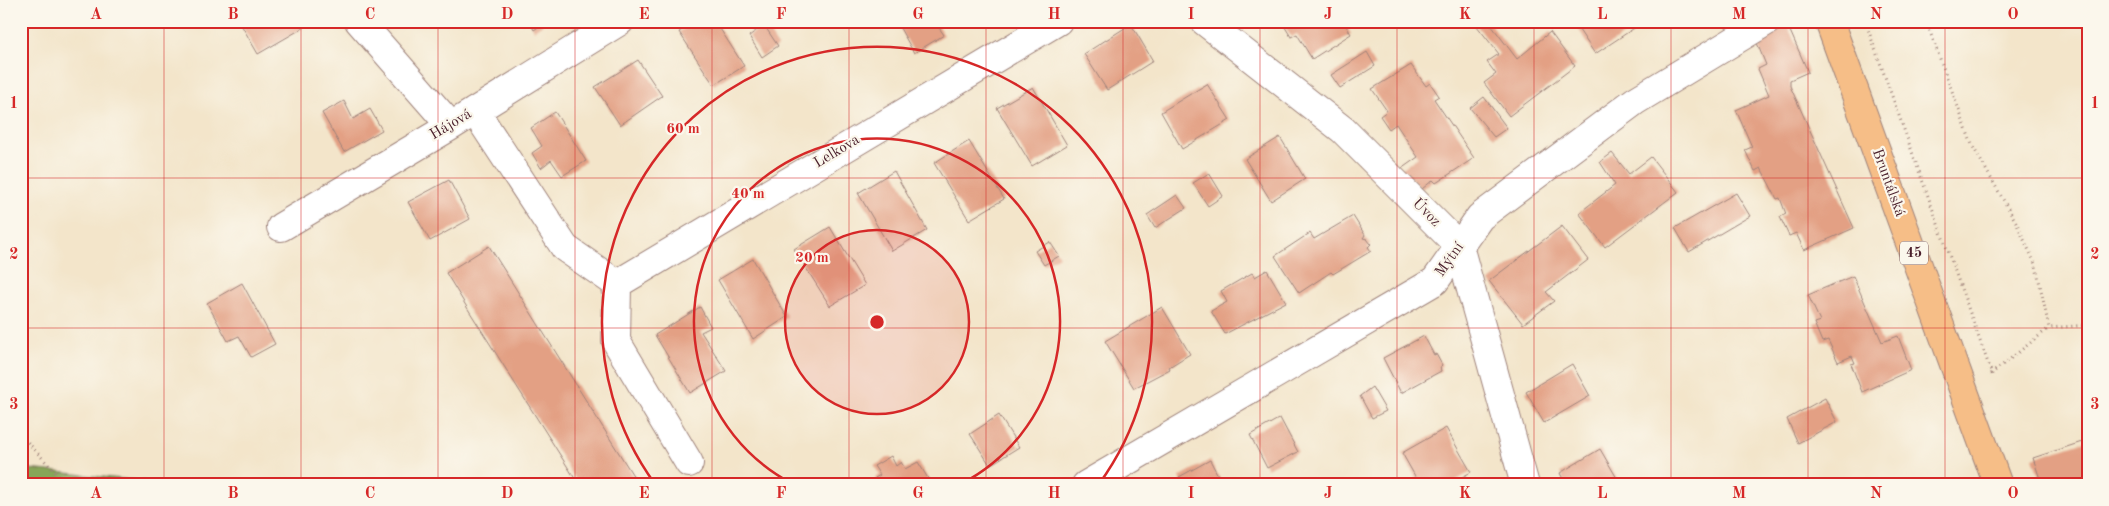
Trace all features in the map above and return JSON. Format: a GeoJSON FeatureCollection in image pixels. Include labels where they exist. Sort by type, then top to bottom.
{"type":"FeatureCollection","features":[{"type":"Feature","properties":{"kind":"main road","name":"Bruntálská"},"geometry":{"type":"LineString","coordinates":[[1829,21],[1998,485]]}},
{"type":"Feature","properties":{"kind":"street"},"geometry":{"type":"LineString","coordinates":[[360,21],[451,126]]}},
{"type":"Feature","properties":{"kind":"street","name":"Hájová"},"geometry":{"type":"LineString","coordinates":[[281,226],[451,126],[620,21]]}},
{"type":"Feature","properties":{"kind":"street","name":"Lelkova"},"geometry":{"type":"LineString","coordinates":[[617,284],[1058,21]]}},
{"type":"Feature","properties":{"kind":"street","name":"Úvoz"},"geometry":{"type":"LineString","coordinates":[[1204,21],[1343,130],[1459,246],[1526,485]]}},
{"type":"Feature","properties":{"kind":"street","name":"Mýtní"},"geometry":{"type":"LineString","coordinates":[[1086,485],[1435,281],[1480,218],[1635,101],[1767,21]]}},
{"type":"Feature","properties":{"kind":"street"},"geometry":{"type":"LineString","coordinates":[[475,111],[565,248],[617,284],[616,341],[689,463]]}},
{"type":"Feature","properties":{"kind":"path"},"geometry":{"type":"LineString","coordinates":[[1865,21],[1995,382]]}},
{"type":"Feature","properties":{"kind":"path"},"geometry":{"type":"LineString","coordinates":[[1926,21],[1972,145],[2016,222],[2036,266],[2050,328]]}},
{"type":"Feature","properties":{"kind":"path"},"geometry":{"type":"LineString","coordinates":[[1965,394],[2050,328],[2088,325]]}},
{"type":"Feature","properties":{"kind":"path"},"geometry":{"type":"LineString","coordinates":[[21,435],[67,485]]}},
{"type":"Feature","properties":{"kind":"green space"},"geometry":{"type":"Polygon","coordinates":[[[21,468],[178,485],[21,485],[21,468]]]}},
{"type":"Feature","properties":{"kind":"building"},"geometry":{"type":"Polygon","coordinates":[[[239,21],[299,21],[303,28],[258,54],[239,21]]]}},
{"type":"Feature","properties":{"kind":"building"},"geometry":{"type":"Polygon","coordinates":[[[529,21],[547,21],[534,30],[529,21]]]}},
{"type":"Feature","properties":{"kind":"building"},"geometry":{"type":"Polygon","coordinates":[[[696,21],[715,21],[744,66],[714,85],[679,32],[696,21]]]}},
{"type":"Feature","properties":{"kind":"building"},"geometry":{"type":"Polygon","coordinates":[[[896,21],[926,21],[928,25],[935,22],[944,35],[914,53],[896,21]]]}},
{"type":"Feature","properties":{"kind":"building"},"geometry":{"type":"Polygon","coordinates":[[[1288,21],[1343,21],[1351,34],[1312,59],[1297,34],[1291,37],[1283,24],[1288,21]]]}},
{"type":"Feature","properties":{"kind":"building"},"geometry":{"type":"Polygon","coordinates":[[[1473,21],[1488,21],[1517,59],[1550,32],[1575,66],[1509,116],[1484,83],[1496,74],[1487,62],[1499,54],[1473,21]]]}},
{"type":"Feature","properties":{"kind":"building"},"geometry":{"type":"Polygon","coordinates":[[[1573,21],[1645,21],[1595,54],[1573,21]]]}},
{"type":"Feature","properties":{"kind":"building"},"geometry":{"type":"Polygon","coordinates":[[[1131,24],[1153,61],[1107,90],[1084,54],[1131,24]]]}},
{"type":"Feature","properties":{"kind":"building"},"geometry":{"type":"Polygon","coordinates":[[[1787,24],[1808,72],[1790,80],[1790,86],[1854,228],[1804,250],[1796,233],[1789,236],[1780,217],[1786,214],[1780,198],[1777,199],[1761,168],[1755,171],[1745,150],[1752,147],[1736,110],[1769,95],[1758,69],[1766,65],[1755,38],[1787,24]]]}},
{"type":"Feature","properties":{"kind":"building"},"geometry":{"type":"Polygon","coordinates":[[[764,25],[778,46],[762,57],[749,36],[764,25]]]}},
{"type":"Feature","properties":{"kind":"building"},"geometry":{"type":"Polygon","coordinates":[[[1367,52],[1375,66],[1340,88],[1331,75],[1367,52]]]}},
{"type":"Feature","properties":{"kind":"building"},"geometry":{"type":"Polygon","coordinates":[[[638,60],[662,96],[620,125],[595,87],[638,60]]]}},
{"type":"Feature","properties":{"kind":"building"},"geometry":{"type":"Polygon","coordinates":[[[1411,65],[1426,86],[1430,83],[1439,96],[1434,99],[1474,158],[1436,183],[1433,180],[1422,189],[1401,169],[1418,157],[1396,124],[1389,129],[1380,116],[1387,111],[1372,89],[1411,65]]]}},
{"type":"Feature","properties":{"kind":"building"},"geometry":{"type":"Polygon","coordinates":[[[1207,84],[1230,120],[1182,149],[1161,112],[1207,84]]]}},
{"type":"Feature","properties":{"kind":"building"},"geometry":{"type":"Polygon","coordinates":[[[1033,87],[1067,145],[1032,166],[997,108],[1033,87]]]}},
{"type":"Feature","properties":{"kind":"building"},"geometry":{"type":"Polygon","coordinates":[[[1484,97],[1507,128],[1494,137],[1470,108],[1484,97]]]}},
{"type":"Feature","properties":{"kind":"building"},"geometry":{"type":"Polygon","coordinates":[[[344,101],[353,119],[370,109],[382,130],[344,152],[322,113],[344,101]]]}},
{"type":"Feature","properties":{"kind":"building"},"geometry":{"type":"Polygon","coordinates":[[[555,112],[586,161],[562,176],[551,160],[541,168],[532,153],[542,146],[531,128],[555,112]]]}},
{"type":"Feature","properties":{"kind":"building"},"geometry":{"type":"Polygon","coordinates":[[[1280,137],[1305,179],[1271,201],[1245,159],[1280,137]]]}},
{"type":"Feature","properties":{"kind":"building"},"geometry":{"type":"Polygon","coordinates":[[[969,141],[1004,199],[969,220],[934,163],[969,141]]]}},
{"type":"Feature","properties":{"kind":"building"},"geometry":{"type":"Polygon","coordinates":[[[1612,153],[1629,174],[1651,157],[1678,192],[1605,247],[1579,213],[1615,185],[1600,162],[1612,153]]]}},
{"type":"Feature","properties":{"kind":"building"},"geometry":{"type":"Polygon","coordinates":[[[894,171],[927,230],[892,251],[858,193],[894,171]]]}},
{"type":"Feature","properties":{"kind":"building"},"geometry":{"type":"Polygon","coordinates":[[[1209,173],[1223,196],[1208,206],[1193,183],[1209,173]]]}},
{"type":"Feature","properties":{"kind":"building"},"geometry":{"type":"Polygon","coordinates":[[[449,180],[470,219],[430,241],[408,202],[449,180]]]}},
{"type":"Feature","properties":{"kind":"building"},"geometry":{"type":"Polygon","coordinates":[[[1736,193],[1750,216],[1689,252],[1675,228],[1736,193]]]}},
{"type":"Feature","properties":{"kind":"building"},"geometry":{"type":"Polygon","coordinates":[[[1177,195],[1186,208],[1155,228],[1147,215],[1177,195]]]}},
{"type":"Feature","properties":{"kind":"building"},"geometry":{"type":"Polygon","coordinates":[[[1353,216],[1365,235],[1363,238],[1367,239],[1371,244],[1368,247],[1371,251],[1333,274],[1331,272],[1299,293],[1275,256],[1310,233],[1314,239],[1353,216]]]}},
{"type":"Feature","properties":{"kind":"building"},"geometry":{"type":"Polygon","coordinates":[[[1562,226],[1588,260],[1546,292],[1554,301],[1523,324],[1489,281],[1562,226]]]}},
{"type":"Feature","properties":{"kind":"building"},"geometry":{"type":"Polygon","coordinates":[[[830,227],[865,285],[830,306],[794,249],[830,227]]]}},
{"type":"Feature","properties":{"kind":"building"},"geometry":{"type":"Polygon","coordinates":[[[1050,242],[1059,256],[1044,265],[1035,251],[1050,242]]]}},
{"type":"Feature","properties":{"kind":"building"},"geometry":{"type":"Polygon","coordinates":[[[489,246],[639,485],[579,485],[468,309],[446,273],[489,246]]]}},
{"type":"Feature","properties":{"kind":"building"},"geometry":{"type":"Polygon","coordinates":[[[753,259],[787,317],[753,339],[718,280],[753,259]]]}},
{"type":"Feature","properties":{"kind":"building"},"geometry":{"type":"Polygon","coordinates":[[[1267,270],[1286,302],[1225,334],[1211,311],[1227,302],[1221,291],[1252,273],[1255,277],[1267,270]]]}},
{"type":"Feature","properties":{"kind":"building"},"geometry":{"type":"Polygon","coordinates":[[[1853,276],[1882,342],[1898,336],[1911,370],[1862,392],[1851,364],[1855,363],[1852,356],[1838,362],[1828,340],[1822,342],[1814,323],[1820,321],[1808,295],[1853,276]]]}},
{"type":"Feature","properties":{"kind":"building"},"geometry":{"type":"Polygon","coordinates":[[[242,283],[275,344],[251,357],[239,336],[228,341],[207,303],[242,283]]]}},
{"type":"Feature","properties":{"kind":"building"},"geometry":{"type":"Polygon","coordinates":[[[700,307],[711,327],[701,332],[726,371],[690,393],[655,335],[700,307]]]}},
{"type":"Feature","properties":{"kind":"building"},"geometry":{"type":"Polygon","coordinates":[[[1162,307],[1190,354],[1169,367],[1170,369],[1134,388],[1105,341],[1162,307]]]}},
{"type":"Feature","properties":{"kind":"building"},"geometry":{"type":"Polygon","coordinates":[[[1424,336],[1434,355],[1436,354],[1442,365],[1440,367],[1441,371],[1401,393],[1383,358],[1424,336]]]}},
{"type":"Feature","properties":{"kind":"building"},"geometry":{"type":"Polygon","coordinates":[[[1572,364],[1590,396],[1544,423],[1526,392],[1572,364]]]}},
{"type":"Feature","properties":{"kind":"building"},"geometry":{"type":"Polygon","coordinates":[[[1372,387],[1386,411],[1372,418],[1360,396],[1372,387]]]}},
{"type":"Feature","properties":{"kind":"building"},"geometry":{"type":"Polygon","coordinates":[[[1825,398],[1837,422],[1798,443],[1787,419],[1825,398]]]}},
{"type":"Feature","properties":{"kind":"building"},"geometry":{"type":"Polygon","coordinates":[[[999,415],[1019,447],[990,465],[970,434],[999,415]]]}},
{"type":"Feature","properties":{"kind":"building"},"geometry":{"type":"Polygon","coordinates":[[[1280,418],[1298,452],[1267,468],[1250,435],[1280,418]]]}},
{"type":"Feature","properties":{"kind":"building"},"geometry":{"type":"Polygon","coordinates":[[[1446,428],[1471,472],[1448,485],[1420,485],[1402,453],[1446,428]]]}},
{"type":"Feature","properties":{"kind":"building"},"geometry":{"type":"Polygon","coordinates":[[[2088,440],[2088,485],[2042,485],[2033,458],[2088,440]]]}},
{"type":"Feature","properties":{"kind":"building"},"geometry":{"type":"Polygon","coordinates":[[[1600,449],[1621,485],[1566,485],[1560,473],[1600,449]]]}},
{"type":"Feature","properties":{"kind":"building"},"geometry":{"type":"Polygon","coordinates":[[[891,456],[896,466],[901,462],[905,469],[918,462],[932,485],[879,485],[875,478],[880,475],[874,466],[891,456]]]}},
{"type":"Feature","properties":{"kind":"building"},"geometry":{"type":"Polygon","coordinates":[[[1210,460],[1223,485],[1183,485],[1179,477],[1210,460]]]}}]}
